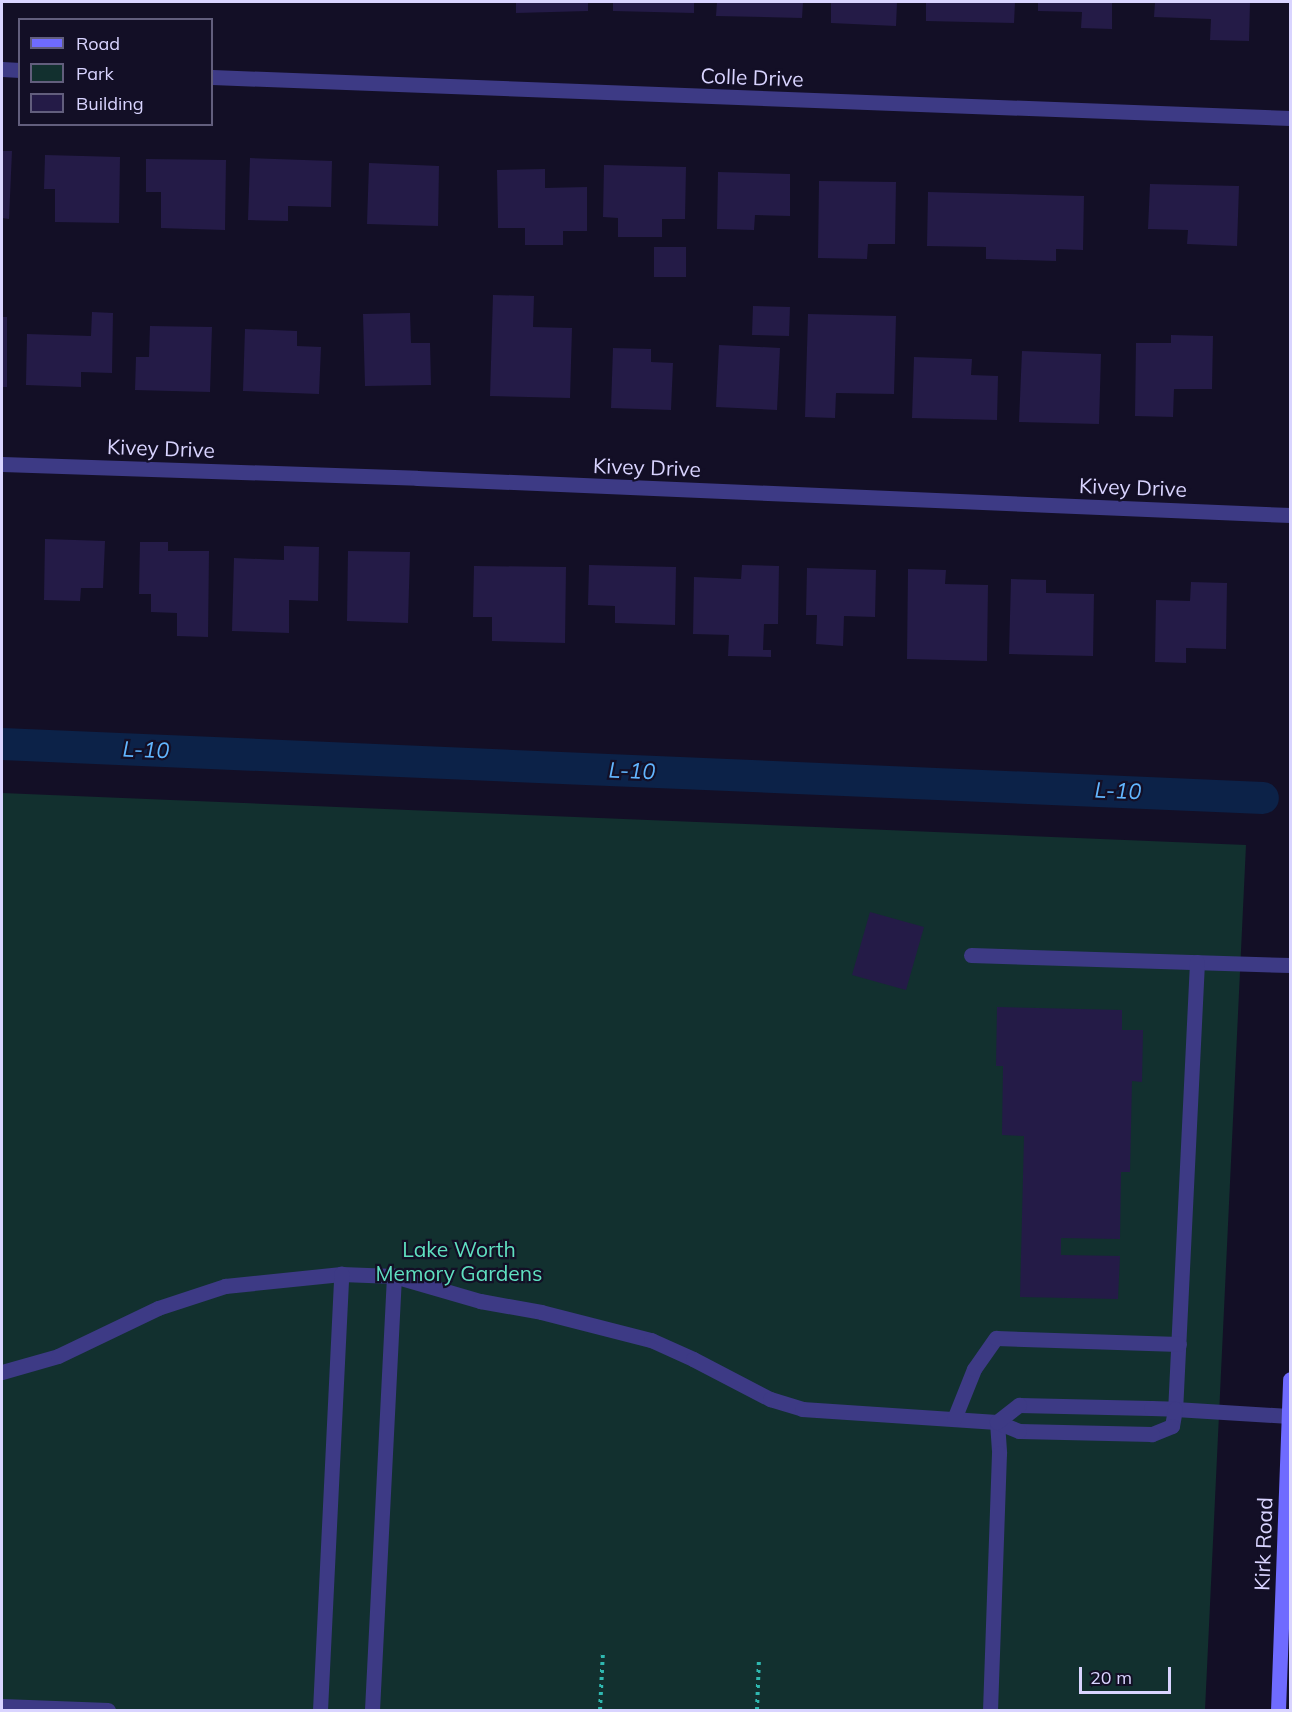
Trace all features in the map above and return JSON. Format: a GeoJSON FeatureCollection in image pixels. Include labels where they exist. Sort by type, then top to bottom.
{"type":"FeatureCollection","features":[{"type":"Feature","properties":{"kind":"street"},"geometry":{"type":"LineString","coordinates":[[2,69],[18,70]]}},
{"type":"Feature","properties":{"kind":"street","name":"Colle Drive"},"geometry":{"type":"LineString","coordinates":[[213,77],[1290,118]]}},
{"type":"Feature","properties":{"kind":"street","name":"Kivey Drive"},"geometry":{"type":"LineString","coordinates":[[2,464],[417,478],[1290,515]]}},
{"type":"Feature","properties":{"kind":"street"},"geometry":{"type":"LineString","coordinates":[[971,955],[1290,965]]}},
{"type":"Feature","properties":{"kind":"street"},"geometry":{"type":"LineString","coordinates":[[2,1372],[58,1356],[126,1322],[187,1297],[225,1286],[341,1274],[394,1276],[480,1301],[541,1312],[651,1340],[770,1399],[802,1409],[997,1422],[1019,1431],[1152,1434],[1172,1426],[1175,1409],[1197,962]]}},
{"type":"Feature","properties":{"kind":"street"},"geometry":{"type":"LineString","coordinates":[[320,1710],[341,1274]]}},
{"type":"Feature","properties":{"kind":"street"},"geometry":{"type":"LineString","coordinates":[[372,1710],[394,1276]]}},
{"type":"Feature","properties":{"kind":"street"},"geometry":{"type":"LineString","coordinates":[[954,1419],[974,1369],[996,1338],[1179,1344]]}},
{"type":"Feature","properties":{"kind":"street","name":"Kirk Road"},"geometry":{"type":"LineString","coordinates":[[1278,1710],[1290,1379]]}},
{"type":"Feature","properties":{"kind":"street"},"geometry":{"type":"LineString","coordinates":[[997,1422],[1019,1405],[1175,1409],[1289,1416]]}},
{"type":"Feature","properties":{"kind":"street"},"geometry":{"type":"LineString","coordinates":[[990,1710],[999,1453],[997,1422]]}},
{"type":"Feature","properties":{"kind":"street"},"geometry":{"type":"LineString","coordinates":[[2,1706],[108,1710]]}},
{"type":"Feature","properties":{"kind":"path"},"geometry":{"type":"LineString","coordinates":[[600,1710],[603,1651]]}},
{"type":"Feature","properties":{"kind":"path"},"geometry":{"type":"LineString","coordinates":[[757,1710],[759,1659]]}},
{"type":"Feature","properties":{"kind":"green space","name":"Lake Worth Memory Gardens"},"geometry":{"type":"Polygon","coordinates":[[[2,793],[1246,845],[1205,1710],[2,1710],[2,793]]]}},
{"type":"Feature","properties":{"kind":"building"},"geometry":{"type":"Polygon","coordinates":[[[516,2],[588,2],[588,11],[516,13],[516,2]]]}},
{"type":"Feature","properties":{"kind":"building"},"geometry":{"type":"Polygon","coordinates":[[[613,2],[694,2],[694,13],[613,11],[613,2]]]}},
{"type":"Feature","properties":{"kind":"building"},"geometry":{"type":"Polygon","coordinates":[[[717,2],[803,2],[802,18],[716,16],[717,2]]]}},
{"type":"Feature","properties":{"kind":"building"},"geometry":{"type":"Polygon","coordinates":[[[831,2],[897,2],[896,26],[831,23],[831,2]]]}},
{"type":"Feature","properties":{"kind":"building"},"geometry":{"type":"Polygon","coordinates":[[[926,2],[1015,2],[1014,23],[926,21],[926,2]]]}},
{"type":"Feature","properties":{"kind":"building"},"geometry":{"type":"Polygon","coordinates":[[[1038,2],[1112,2],[1112,29],[1081,28],[1082,12],[1038,11],[1038,2]]]}},
{"type":"Feature","properties":{"kind":"building"},"geometry":{"type":"Polygon","coordinates":[[[1155,2],[1250,2],[1249,41],[1210,40],[1211,19],[1154,17],[1155,2]]]}},
{"type":"Feature","properties":{"kind":"building"},"geometry":{"type":"Polygon","coordinates":[[[2,151],[12,151],[9,219],[2,218],[2,151]]]}},
{"type":"Feature","properties":{"kind":"building"},"geometry":{"type":"Polygon","coordinates":[[[45,155],[120,157],[119,223],[55,222],[55,189],[44,189],[45,155]]]}},
{"type":"Feature","properties":{"kind":"building"},"geometry":{"type":"Polygon","coordinates":[[[250,158],[332,161],[331,207],[288,206],[288,221],[248,220],[250,158]]]}},
{"type":"Feature","properties":{"kind":"building"},"geometry":{"type":"Polygon","coordinates":[[[146,159],[226,160],[225,230],[161,228],[161,192],[146,192],[146,159]]]}},
{"type":"Feature","properties":{"kind":"building"},"geometry":{"type":"Polygon","coordinates":[[[369,163],[439,166],[438,226],[367,224],[369,163]]]}},
{"type":"Feature","properties":{"kind":"building"},"geometry":{"type":"Polygon","coordinates":[[[604,165],[686,167],[685,219],[662,219],[662,237],[618,237],[618,218],[603,217],[604,165]]]}},
{"type":"Feature","properties":{"kind":"building"},"geometry":{"type":"Polygon","coordinates":[[[545,169],[545,188],[587,187],[587,231],[563,231],[563,245],[525,245],[525,228],[498,228],[497,170],[545,169]]]}},
{"type":"Feature","properties":{"kind":"building"},"geometry":{"type":"Polygon","coordinates":[[[718,172],[790,174],[790,216],[755,215],[754,230],[717,229],[718,172]]]}},
{"type":"Feature","properties":{"kind":"building"},"geometry":{"type":"Polygon","coordinates":[[[819,181],[896,182],[895,244],[868,244],[867,259],[818,258],[819,181]]]}},
{"type":"Feature","properties":{"kind":"building"},"geometry":{"type":"Polygon","coordinates":[[[1150,184],[1239,186],[1237,246],[1187,244],[1188,230],[1148,229],[1150,184]]]}},
{"type":"Feature","properties":{"kind":"building"},"geometry":{"type":"Polygon","coordinates":[[[928,192],[1084,196],[1083,250],[1056,249],[1056,261],[986,259],[986,247],[927,246],[928,192]]]}},
{"type":"Feature","properties":{"kind":"building"},"geometry":{"type":"Polygon","coordinates":[[[654,247],[686,247],[686,277],[654,277],[654,247]]]}},
{"type":"Feature","properties":{"kind":"building"},"geometry":{"type":"Polygon","coordinates":[[[493,295],[534,296],[533,327],[572,328],[570,398],[490,396],[493,295]]]}},
{"type":"Feature","properties":{"kind":"building"},"geometry":{"type":"Polygon","coordinates":[[[753,306],[790,307],[789,336],[752,335],[753,306]]]}},
{"type":"Feature","properties":{"kind":"building"},"geometry":{"type":"Polygon","coordinates":[[[92,312],[113,313],[112,373],[81,372],[81,387],[26,385],[27,334],[91,336],[92,312]]]}},
{"type":"Feature","properties":{"kind":"building"},"geometry":{"type":"Polygon","coordinates":[[[410,313],[411,343],[430,343],[431,385],[365,386],[363,314],[410,313]]]}},
{"type":"Feature","properties":{"kind":"building"},"geometry":{"type":"Polygon","coordinates":[[[808,314],[896,316],[894,394],[836,393],[835,418],[805,417],[808,314]]]}},
{"type":"Feature","properties":{"kind":"building"},"geometry":{"type":"Polygon","coordinates":[[[2,317],[7,317],[7,387],[2,387],[2,317]]]}},
{"type":"Feature","properties":{"kind":"building"},"geometry":{"type":"Polygon","coordinates":[[[150,326],[212,327],[210,392],[135,390],[136,357],[149,357],[150,326]]]}},
{"type":"Feature","properties":{"kind":"building"},"geometry":{"type":"Polygon","coordinates":[[[245,329],[297,331],[297,346],[321,347],[319,394],[243,391],[245,329]]]}},
{"type":"Feature","properties":{"kind":"building"},"geometry":{"type":"Polygon","coordinates":[[[1171,335],[1213,336],[1212,389],[1174,389],[1173,417],[1135,416],[1136,343],[1171,343],[1171,335]]]}},
{"type":"Feature","properties":{"kind":"building"},"geometry":{"type":"Polygon","coordinates":[[[719,345],[780,348],[777,410],[716,407],[719,345]]]}},
{"type":"Feature","properties":{"kind":"building"},"geometry":{"type":"Polygon","coordinates":[[[613,348],[651,349],[651,362],[673,363],[671,410],[611,408],[613,348]]]}},
{"type":"Feature","properties":{"kind":"building"},"geometry":{"type":"Polygon","coordinates":[[[1022,351],[1101,354],[1099,424],[1019,422],[1022,351]]]}},
{"type":"Feature","properties":{"kind":"building"},"geometry":{"type":"Polygon","coordinates":[[[914,357],[972,359],[971,375],[998,376],[997,420],[912,418],[914,357]]]}},
{"type":"Feature","properties":{"kind":"building"},"geometry":{"type":"Polygon","coordinates":[[[45,539],[105,541],[103,588],[81,588],[80,601],[44,600],[45,539]]]}},
{"type":"Feature","properties":{"kind":"building"},"geometry":{"type":"Polygon","coordinates":[[[140,542],[168,542],[168,551],[209,551],[208,637],[177,636],[177,613],[151,612],[151,594],[139,594],[140,542]]]}},
{"type":"Feature","properties":{"kind":"building"},"geometry":{"type":"Polygon","coordinates":[[[284,546],[319,547],[318,601],[289,600],[289,633],[232,631],[234,558],[284,560],[284,546]]]}},
{"type":"Feature","properties":{"kind":"building"},"geometry":{"type":"Polygon","coordinates":[[[348,551],[410,552],[408,623],[347,621],[348,551]]]}},
{"type":"Feature","properties":{"kind":"building"},"geometry":{"type":"Polygon","coordinates":[[[589,565],[676,567],[675,625],[615,623],[615,606],[588,605],[589,565]]]}},
{"type":"Feature","properties":{"kind":"building"},"geometry":{"type":"Polygon","coordinates":[[[742,565],[779,566],[778,624],[764,624],[763,650],[771,650],[771,657],[728,656],[729,635],[693,634],[694,577],[741,579],[742,565]]]}},
{"type":"Feature","properties":{"kind":"building"},"geometry":{"type":"Polygon","coordinates":[[[474,566],[566,567],[565,643],[492,641],[492,617],[473,617],[474,566]]]}},
{"type":"Feature","properties":{"kind":"building"},"geometry":{"type":"Polygon","coordinates":[[[807,568],[876,570],[875,617],[844,616],[843,646],[816,644],[817,615],[806,615],[807,568]]]}},
{"type":"Feature","properties":{"kind":"building"},"geometry":{"type":"Polygon","coordinates":[[[908,569],[946,570],[945,584],[988,585],[987,661],[907,659],[908,569]]]}},
{"type":"Feature","properties":{"kind":"building"},"geometry":{"type":"Polygon","coordinates":[[[1011,579],[1046,580],[1046,593],[1094,594],[1093,656],[1009,654],[1011,579]]]}},
{"type":"Feature","properties":{"kind":"building"},"geometry":{"type":"Polygon","coordinates":[[[1191,582],[1227,583],[1226,649],[1186,648],[1186,663],[1155,662],[1156,600],[1190,601],[1191,582]]]}},
{"type":"Feature","properties":{"kind":"building"},"geometry":{"type":"Polygon","coordinates":[[[870,912],[924,927],[906,990],[852,975],[870,912]]]}},
{"type":"Feature","properties":{"kind":"building"},"geometry":{"type":"Polygon","coordinates":[[[997,1007],[1122,1010],[1122,1030],[1143,1030],[1142,1082],[1132,1081],[1130,1172],[1121,1172],[1120,1239],[1061,1238],[1061,1255],[1120,1256],[1118,1299],[1020,1297],[1024,1136],[1002,1135],[1003,1066],[996,1066],[997,1007]]]}},
{"type":"Feature","properties":{"kind":"waterway","name":"L-10"},"geometry":{"type":"LineString","coordinates":[[2,744],[1263,798]]}}]}
